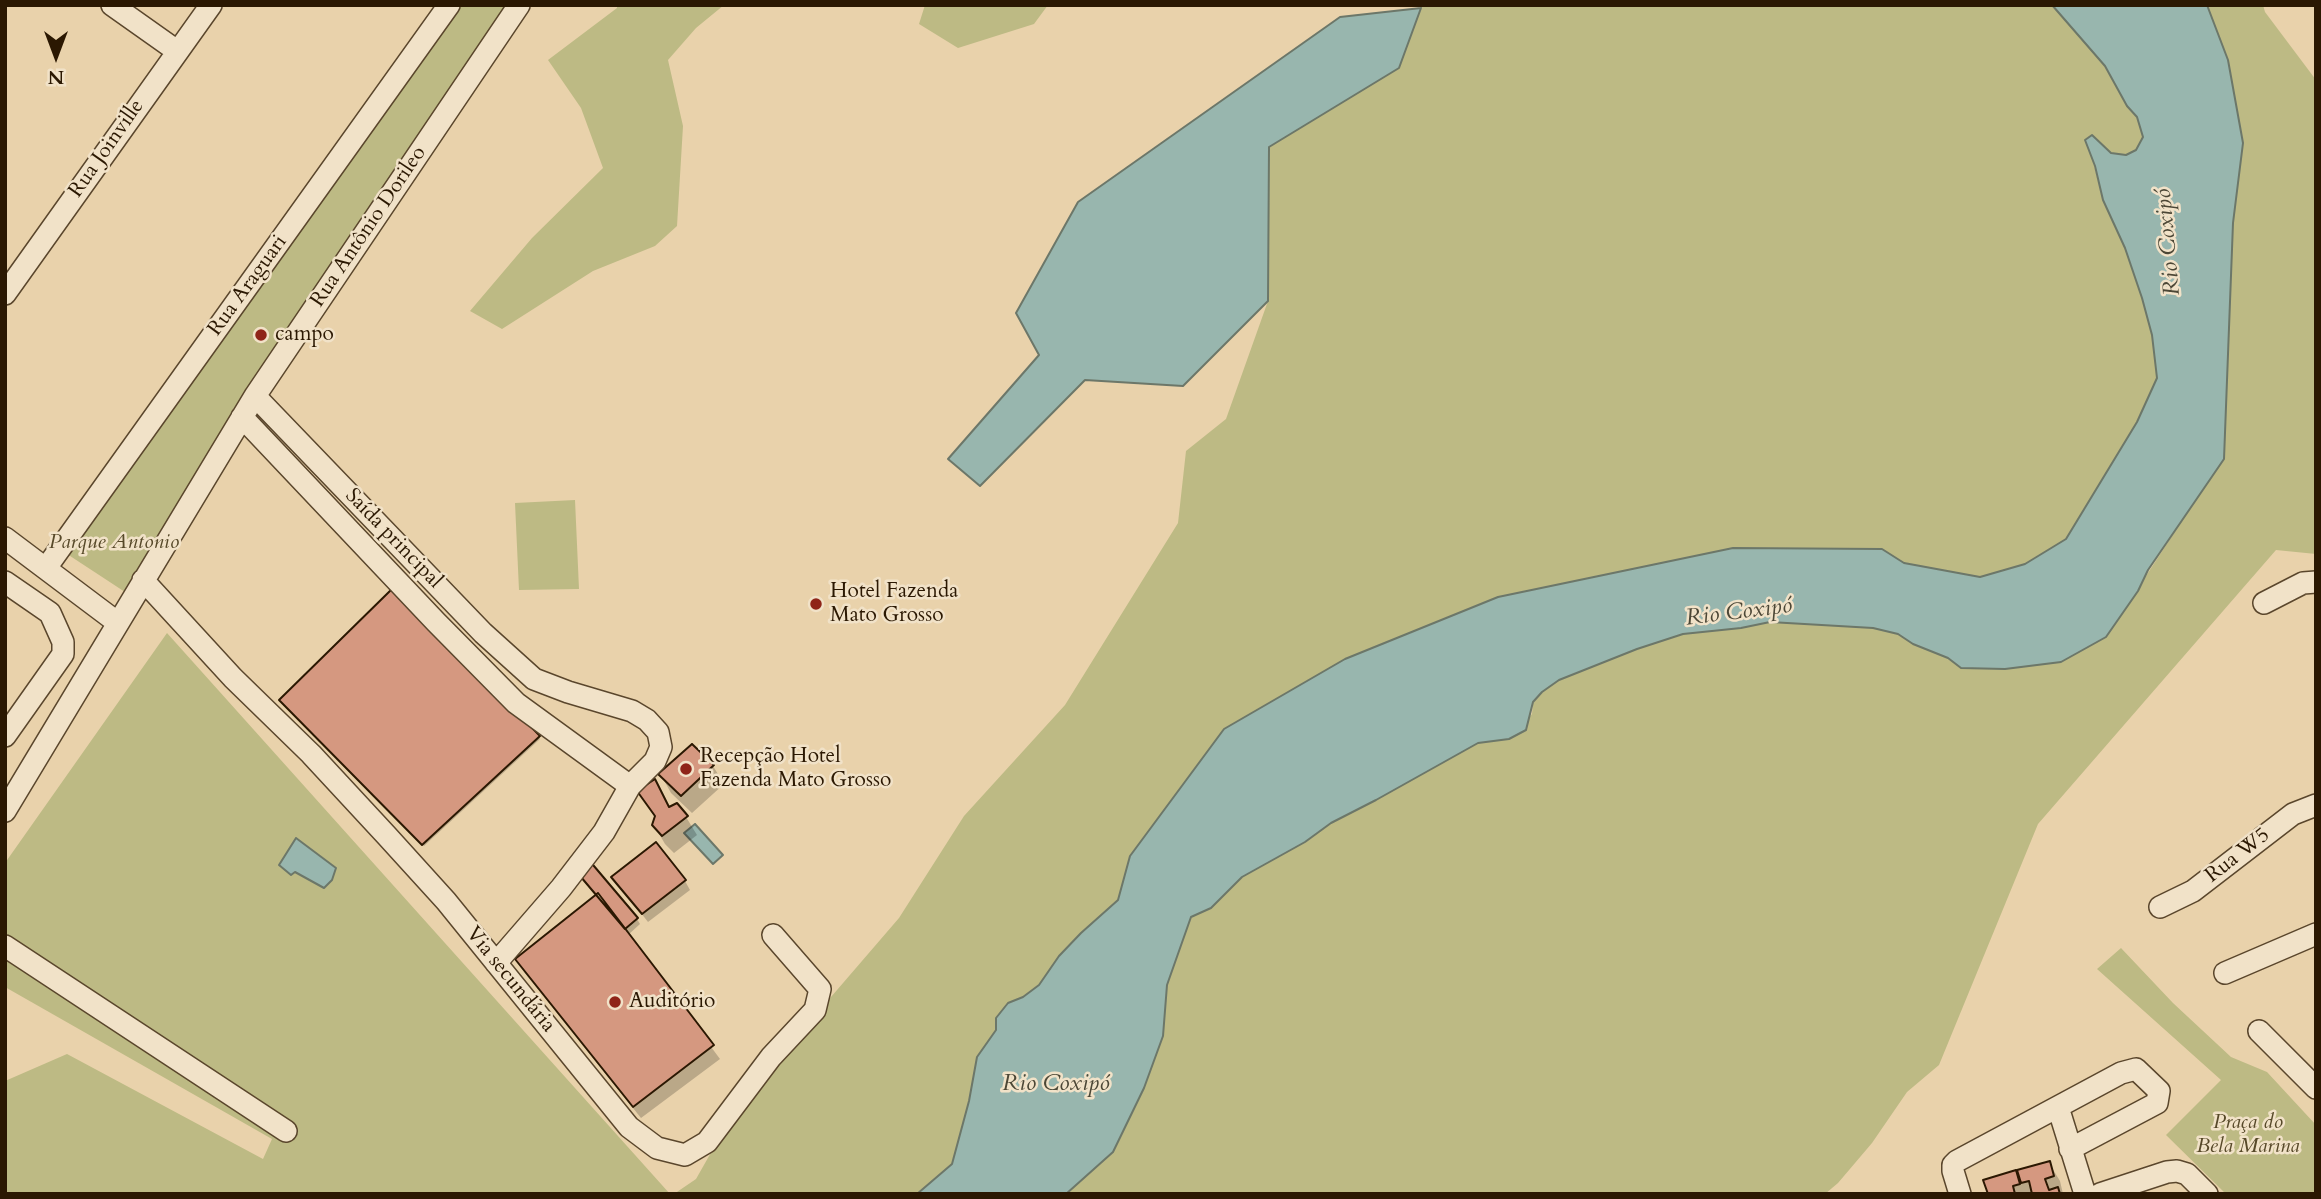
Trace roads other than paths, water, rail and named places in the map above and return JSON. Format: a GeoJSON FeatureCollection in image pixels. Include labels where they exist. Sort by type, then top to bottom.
{"type":"FeatureCollection","features":[{"type":"Feature","properties":{"kind":"street"},"geometry":{"type":"LineString","coordinates":[[112,5],[177,51]]}},
{"type":"Feature","properties":{"kind":"street","name":"Rua Joinville"},"geometry":{"type":"LineString","coordinates":[[5,294],[211,5]]}},
{"type":"Feature","properties":{"kind":"street","name":"Rua Araguari"},"geometry":{"type":"LineString","coordinates":[[46,568],[449,5]]}},
{"type":"Feature","properties":{"kind":"street","name":"Rua Antônio Dorileo"},"geometry":{"type":"LineString","coordinates":[[5,811],[255,396],[519,5]]}},
{"type":"Feature","properties":{"kind":"street","name":"Saída principal"},"geometry":{"type":"LineString","coordinates":[[255,396],[483,633],[534,679]]}},
{"type":"Feature","properties":{"kind":"street"},"geometry":{"type":"LineString","coordinates":[[242,417],[436,622],[516,702],[629,786]]}},
{"type":"Feature","properties":{"kind":"street"},"geometry":{"type":"LineString","coordinates":[[307,484],[324,468]]}},
{"type":"Feature","properties":{"kind":"street"},"geometry":{"type":"LineString","coordinates":[[366,546],[384,529]]}},
{"type":"Feature","properties":{"kind":"street"},"geometry":{"type":"LineString","coordinates":[[5,538],[118,623]]}},
{"type":"Feature","properties":{"kind":"street"},"geometry":{"type":"LineString","coordinates":[[387,570],[407,554]]}},
{"type":"Feature","properties":{"kind":"street","name":"Via secundária"},"geometry":{"type":"LineString","coordinates":[[143,580],[233,678],[311,754],[446,901],[629,1127],[657,1148],[685,1155],[707,1142],[771,1057],[816,1010],[820,989],[774,934]]}},
{"type":"Feature","properties":{"kind":"street"},"geometry":{"type":"LineString","coordinates":[[5,582],[50,613],[63,642],[63,654],[5,736]]}},
{"type":"Feature","properties":{"kind":"street"},"geometry":{"type":"LineString","coordinates":[[2264,603],[2303,583],[2316,582]]}},
{"type":"Feature","properties":{"kind":"street"},"geometry":{"type":"LineString","coordinates":[[417,600],[434,583]]}},
{"type":"Feature","properties":{"kind":"street"},"geometry":{"type":"LineString","coordinates":[[436,622],[455,603]]}},
{"type":"Feature","properties":{"kind":"street"},"geometry":{"type":"LineString","coordinates":[[464,649],[483,633]]}},
{"type":"Feature","properties":{"kind":"street"},"geometry":{"type":"LineString","coordinates":[[483,670],[503,650]]}},
{"type":"Feature","properties":{"kind":"street"},"geometry":{"type":"LineString","coordinates":[[496,963],[561,888],[604,832],[629,786],[655,761],[661,747],[659,732],[647,720],[632,711],[534,679],[516,702]]}},
{"type":"Feature","properties":{"kind":"street","name":"Rua W5"},"geometry":{"type":"LineString","coordinates":[[2161,907],[2193,891],[2293,814],[2316,806]]}},
{"type":"Feature","properties":{"kind":"street"},"geometry":{"type":"LineString","coordinates":[[2225,973],[2316,934]]}},
{"type":"Feature","properties":{"kind":"street"},"geometry":{"type":"LineString","coordinates":[[5,946],[286,1131]]}},
{"type":"Feature","properties":{"kind":"street"},"geometry":{"type":"LineString","coordinates":[[2259,1031],[2316,1088]]}},
{"type":"Feature","properties":{"kind":"street"},"geometry":{"type":"LineString","coordinates":[[1960,1194],[1953,1171],[1953,1165],[1957,1161],[2129,1069],[2136,1069],[2159,1091],[2157,1103],[2070,1149]]}},
{"type":"Feature","properties":{"kind":"street"},"geometry":{"type":"LineString","coordinates":[[2058,1107],[2085,1194]]}},
{"type":"Feature","properties":{"kind":"street"},"geometry":{"type":"LineString","coordinates":[[2100,1194],[2177,1171],[2187,1174],[2207,1194]]}},
{"type":"Feature","properties":{"kind":"water","name":"Rio Coxipó"},"geometry":{"type":"Polygon","coordinates":[[[2052,5],[2207,5],[2228,60],[2243,143],[2233,223],[2224,459],[2106,637],[2061,662],[2005,669],[1961,668],[1948,658],[1913,644],[1898,634],[1873,628],[1770,622],[1683,634],[1559,680],[1533,702],[1526,730],[1509,739],[1478,743],[1331,823],[1305,842],[1242,877],[1211,908],[1191,917],[1167,985],[1163,1036],[1144,1088],[1113,1152],[1066,1194],[917,1194],[952,1164],[969,1101],[977,1057],[996,1030],[996,1018],[1008,1003],[1023,997],[1039,985],[1059,956],[1118,900],[1130,856],[1224,729],[1345,659],[1498,597],[1733,548],[1882,549],[1904,563],[1980,577],[2025,564],[2066,539],[2137,422],[2157,378],[2152,335],[2142,298],[2125,248],[2103,200],[2095,166],[2085,140],[2092,135],[2111,153],[2126,155],[2136,150],[2143,137],[2137,117],[2127,106],[2105,66],[2052,5]]]}},
{"type":"Feature","properties":{"kind":"water"},"geometry":{"type":"Polygon","coordinates":[[[1421,8],[1399,68],[1269,147],[1268,301],[1183,386],[1085,380],[980,486],[948,459],[1039,355],[1016,313],[1078,202],[1340,17],[1421,8]]]}},
{"type":"Feature","properties":{"kind":"water"},"geometry":{"type":"Polygon","coordinates":[[[695,824],[723,855],[713,864],[684,833],[695,824]]]}},
{"type":"Feature","properties":{"kind":"water"},"geometry":{"type":"Polygon","coordinates":[[[296,838],[336,868],[332,880],[324,888],[295,872],[291,875],[279,865],[296,838]]]}},
{"type":"Feature","properties":{"kind":"place","name":"campo"},"geometry":{"type":"Point","coordinates":[261,335]}},
{"type":"Feature","properties":{"kind":"place","name":"Hotel Fazenda Mato Grosso"},"geometry":{"type":"Point","coordinates":[816,604]}},
{"type":"Feature","properties":{"kind":"place","name":"Recepção Hotel Fazenda Mato Grosso"},"geometry":{"type":"Point","coordinates":[686,769]}},
{"type":"Feature","properties":{"kind":"place","name":"Auditório"},"geometry":{"type":"Point","coordinates":[615,1002]}},
{"type":"Feature","properties":{"kind":"park label","name":"Parque Antonio"},"geometry":{"type":"Point","coordinates":[114,543]}},
{"type":"Feature","properties":{"kind":"park label","name":"Praça do Bela Marina"},"geometry":{"type":"Point","coordinates":[2248,1135]}}]}
